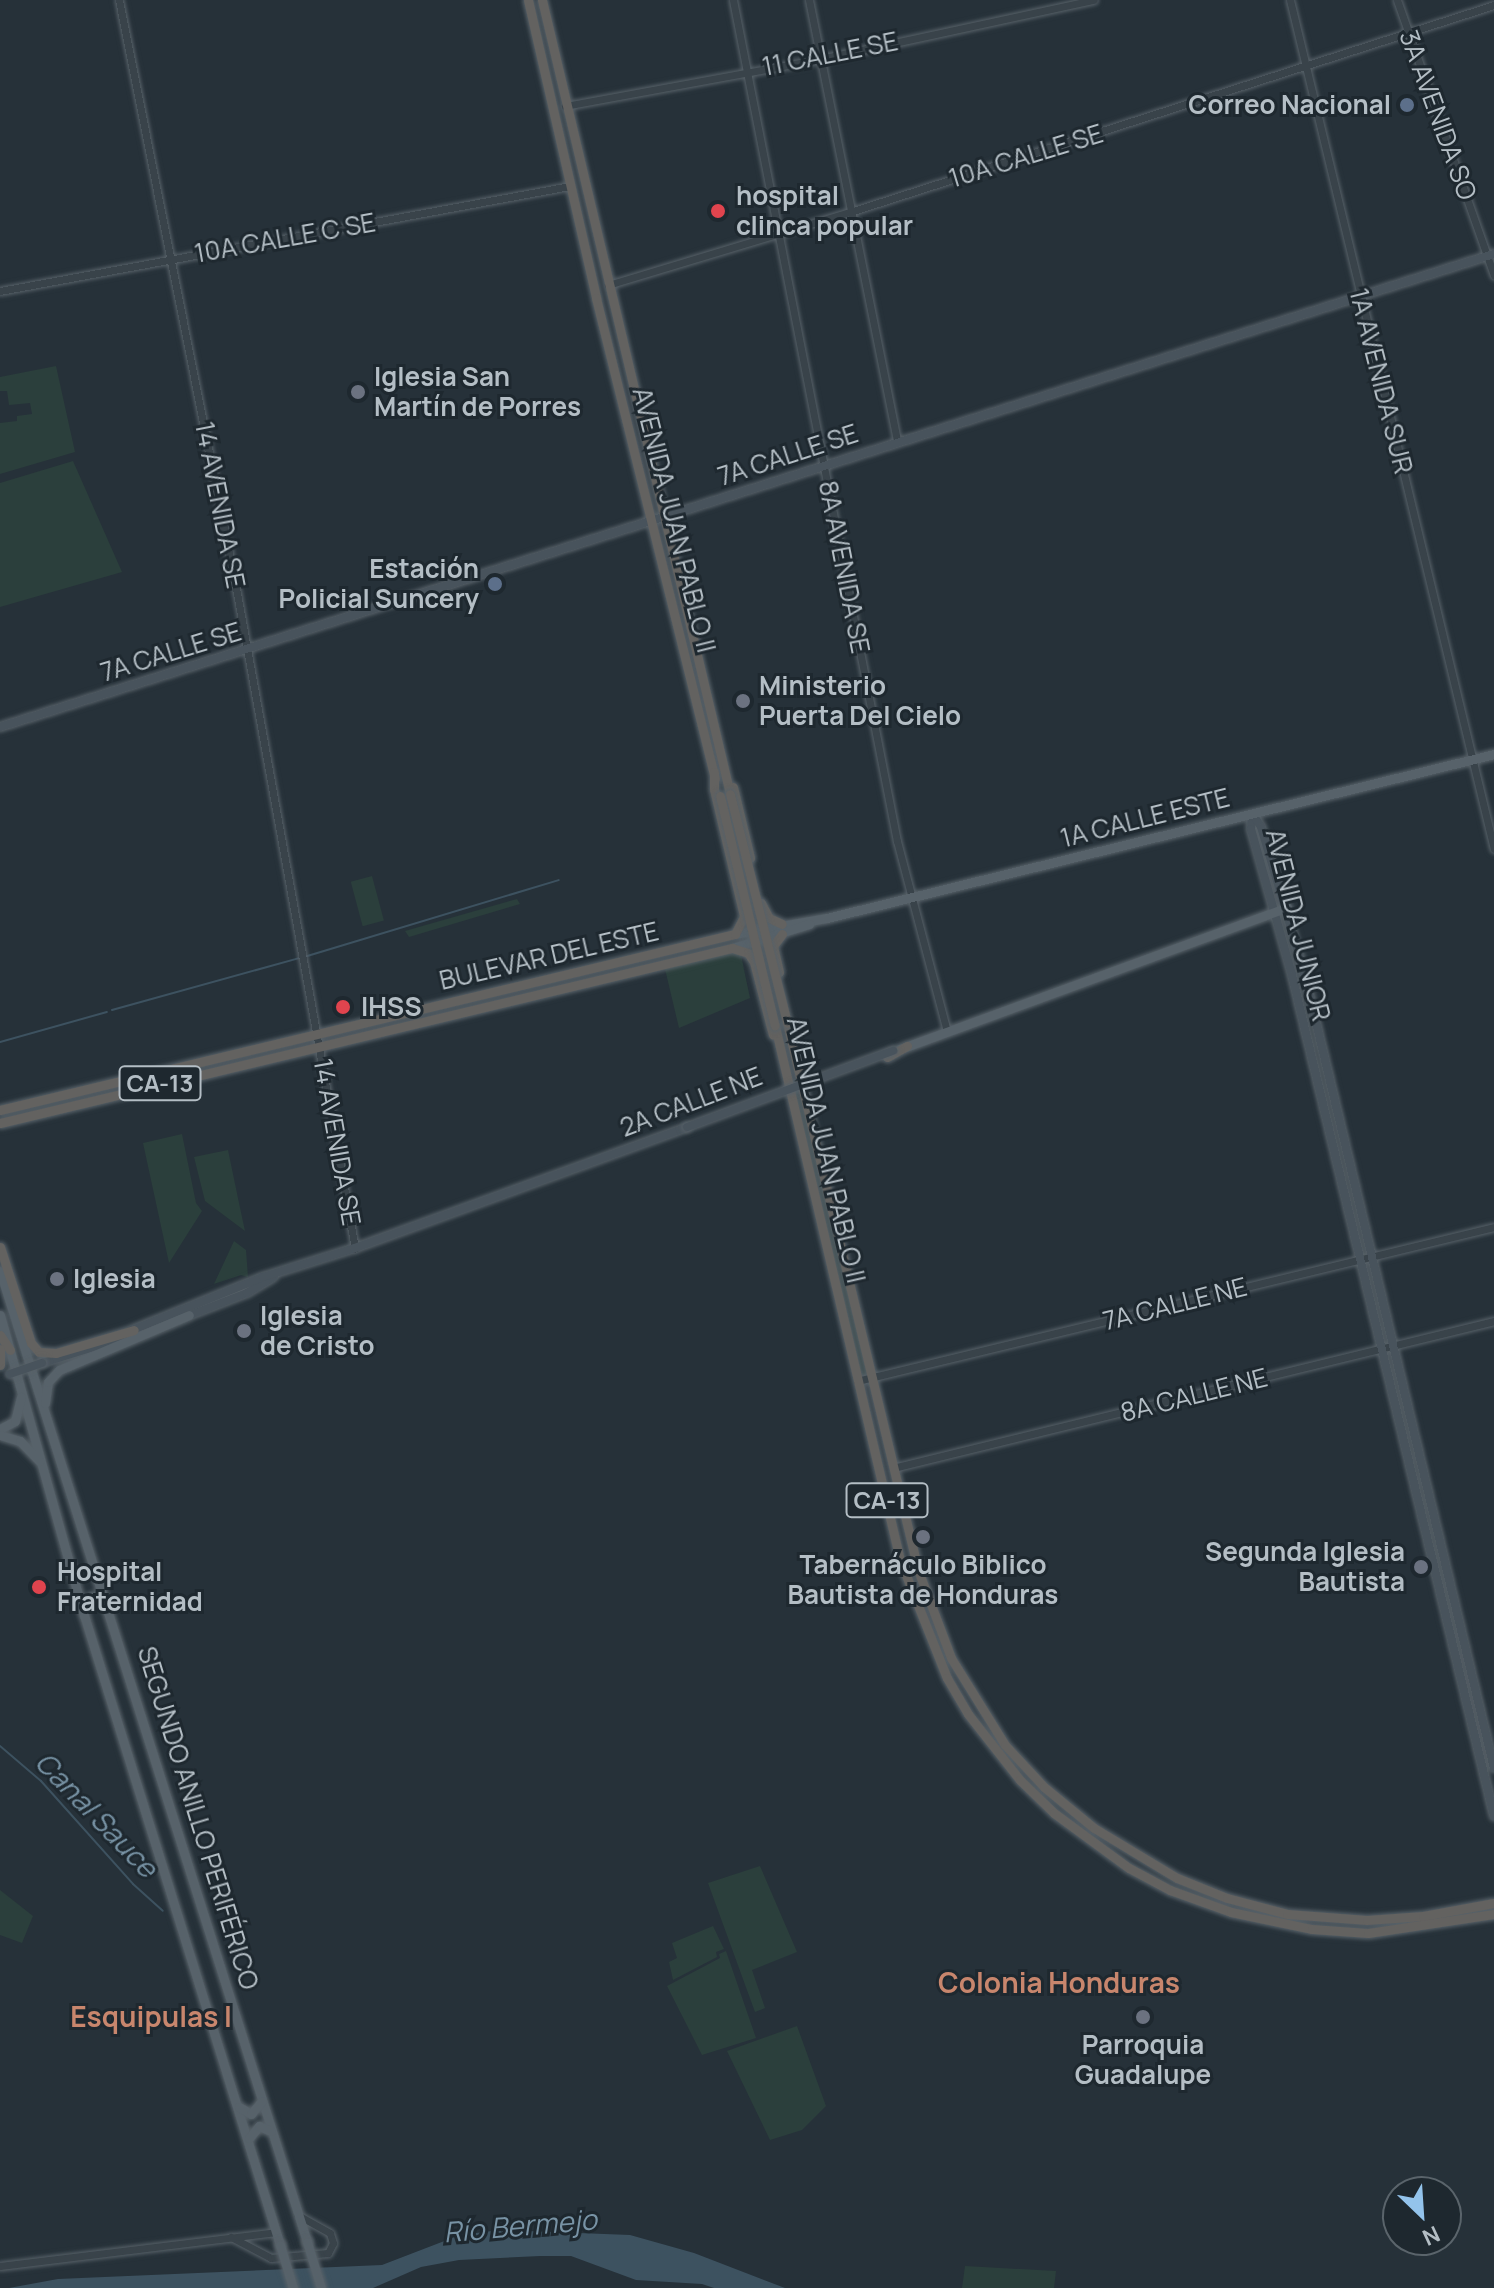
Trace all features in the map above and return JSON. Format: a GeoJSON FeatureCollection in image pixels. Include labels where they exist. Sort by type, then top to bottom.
{"type":"FeatureCollection","features":[{"type":"Feature","properties":{"kind":"highway","name":"AVENIDA JUAN PABLO II"},"geometry":{"type":"LineString","coordinates":[[528,0],[570,186],[714,772],[725,795],[787,1023],[918,1570],[951,1658],[1005,1745],[1044,1787],[1094,1828],[1177,1878],[1227,1898],[1271,1910],[1367,1920],[1423,1916],[1494,1903]]}},
{"type":"Feature","properties":{"kind":"highway","name":"AVENIDA JUAN PABLO II"},"geometry":{"type":"LineString","coordinates":[[542,0],[725,769],[725,795],[857,1381],[900,1560],[937,1658],[968,1714],[1020,1780],[1096,1847],[1148,1879],[1231,1912],[1270,1922],[1327,1930],[1368,1933],[1427,1927],[1494,1914]]}},
{"type":"Feature","properties":{"kind":"highway"},"geometry":{"type":"LineString","coordinates":[[676,619],[685,622],[689,635],[694,638]]}},
{"type":"Feature","properties":{"kind":"highway"},"geometry":{"type":"LineString","coordinates":[[725,769],[733,782],[763,912],[782,929],[773,946],[795,1036],[794,1053]]}},
{"type":"Feature","properties":{"kind":"highway"},"geometry":{"type":"LineString","coordinates":[[714,772],[714,789],[744,916],[735,934]]}},
{"type":"Feature","properties":{"kind":"highway"},"geometry":{"type":"LineString","coordinates":[[738,890],[746,894],[757,886]]}},
{"type":"Feature","properties":{"kind":"highway","name":"BULEVAR DEL ESTE"},"geometry":{"type":"LineString","coordinates":[[0,1110],[735,934]]}},
{"type":"Feature","properties":{"kind":"highway"},"geometry":{"type":"LineString","coordinates":[[732,948],[748,953],[760,982],[774,1042],[782,1057]]}},
{"type":"Feature","properties":{"kind":"highway","name":"BULEVAR DEL ESTE"},"geometry":{"type":"LineString","coordinates":[[0,1123],[732,948]]}},
{"type":"Feature","properties":{"kind":"highway"},"geometry":{"type":"LineString","coordinates":[[760,982],[769,971],[780,975]]}},
{"type":"Feature","properties":{"kind":"highway"},"geometry":{"type":"LineString","coordinates":[[806,1101],[807,1087],[815,1079],[907,1046]]}},
{"type":"Feature","properties":{"kind":"highway"},"geometry":{"type":"LineString","coordinates":[[797,1067],[806,1078],[815,1079]]}},
{"type":"Feature","properties":{"kind":"highway"},"geometry":{"type":"LineString","coordinates":[[682,1129],[775,1093],[784,1086],[785,1070]]}},
{"type":"Feature","properties":{"kind":"highway"},"geometry":{"type":"LineString","coordinates":[[775,1093],[784,1097],[795,1114]]}},
{"type":"Feature","properties":{"kind":"highway"},"geometry":{"type":"LineString","coordinates":[[0,1247],[33,1347],[45,1354],[134,1330]]}},
{"type":"Feature","properties":{"kind":"highway"},"geometry":{"type":"LineString","coordinates":[[0,1335],[5,1350],[0,1365]]}},
{"type":"Feature","properties":{"kind":"highway"},"geometry":{"type":"LineString","coordinates":[[1327,1930],[1362,1927],[1367,1920]]}},
{"type":"Feature","properties":{"kind":"main road","name":"7A CALLE SE"},"geometry":{"type":"LineString","coordinates":[[0,727],[1491,255]]}},
{"type":"Feature","properties":{"kind":"main road","name":"1A CALLE ESTE"},"geometry":{"type":"LineString","coordinates":[[732,948],[782,929],[1494,754]]}},
{"type":"Feature","properties":{"kind":"main road","name":"AVENIDA JUNIOR"},"geometry":{"type":"LineString","coordinates":[[1252,815],[1261,827],[1287,907],[1494,1768]]}},
{"type":"Feature","properties":{"kind":"main road","name":"AVENIDA JUNIOR"},"geometry":{"type":"LineString","coordinates":[[1252,815],[1251,829],[1275,912],[1383,1348],[1494,1816]]}},
{"type":"Feature","properties":{"kind":"main road","name":"2A CALLE NE"},"geometry":{"type":"LineString","coordinates":[[44,1362],[134,1330],[245,1284],[355,1248],[1287,907]]}},
{"type":"Feature","properties":{"kind":"main road","name":"1A CALLE ESTE"},"geometry":{"type":"LineString","coordinates":[[735,934],[782,929]]}},
{"type":"Feature","properties":{"kind":"main road","name":"SEGUNDO ANILLO PERIFÉRICO"},"geometry":{"type":"LineString","coordinates":[[0,1271],[321,2288]]}},
{"type":"Feature","properties":{"kind":"main road"},"geometry":{"type":"LineString","coordinates":[[45,1410],[48,1382],[59,1370],[247,1293],[282,1273]]}},
{"type":"Feature","properties":{"kind":"main road"},"geometry":{"type":"LineString","coordinates":[[18,1327],[21,1314]]}},
{"type":"Feature","properties":{"kind":"main road","name":"SEGUNDO ANILLO PERIFÉRICO"},"geometry":{"type":"LineString","coordinates":[[0,1315],[5,1350],[22,1390],[84,1615],[249,2138],[293,2288]]}},
{"type":"Feature","properties":{"kind":"main road"},"geometry":{"type":"LineString","coordinates":[[0,1378],[189,1315]]}},
{"type":"Feature","properties":{"kind":"main road"},"geometry":{"type":"LineString","coordinates":[[22,1390],[17,1418],[0,1432],[20,1441],[43,1466]]}},
{"type":"Feature","properties":{"kind":"main road"},"geometry":{"type":"LineString","coordinates":[[84,1615],[85,1604],[91,1597],[99,1596],[109,1609]]}},
{"type":"Feature","properties":{"kind":"main road"},"geometry":{"type":"LineString","coordinates":[[239,2107],[251,2114],[262,2101]]}},
{"type":"Feature","properties":{"kind":"main road"},"geometry":{"type":"LineString","coordinates":[[249,2138],[259,2126],[271,2131]]}},
{"type":"Feature","properties":{"kind":"street","name":"14 AVENIDA SE"},"geometry":{"type":"LineString","coordinates":[[119,0],[247,649],[321,1045],[355,1248]]}},
{"type":"Feature","properties":{"kind":"street","name":"8A AVENIDA SE"},"geometry":{"type":"LineString","coordinates":[[733,0],[910,898],[947,1032]]}},
{"type":"Feature","properties":{"kind":"street"},"geometry":{"type":"LineString","coordinates":[[809,0],[897,441]]}},
{"type":"Feature","properties":{"kind":"street","name":"11 CALLE SE"},"geometry":{"type":"LineString","coordinates":[[565,106],[820,59],[1094,0]]}},
{"type":"Feature","properties":{"kind":"street","name":"1A AVENIDA SUR"},"geometry":{"type":"LineString","coordinates":[[1290,0],[1494,849]]}},
{"type":"Feature","properties":{"kind":"street","name":"3A AVENIDA SO"},"geometry":{"type":"LineString","coordinates":[[1397,0],[1491,255],[1494,275]]}},
{"type":"Feature","properties":{"kind":"street","name":"10A CALLE SE"},"geometry":{"type":"LineString","coordinates":[[608,285],[850,212],[1494,5]]}},
{"type":"Feature","properties":{"kind":"street","name":"10A CALLE C SE"},"geometry":{"type":"LineString","coordinates":[[0,291],[570,186]]}},
{"type":"Feature","properties":{"kind":"street","name":"7A CALLE NE"},"geometry":{"type":"LineString","coordinates":[[857,1381],[1494,1227]]}},
{"type":"Feature","properties":{"kind":"street","name":"8A CALLE NE"},"geometry":{"type":"LineString","coordinates":[[893,1468],[1494,1321]]}},
{"type":"Feature","properties":{"kind":"street"},"geometry":{"type":"LineString","coordinates":[[231,2237],[271,2258],[328,2253],[333,2243],[330,2233],[298,2215]]}},
{"type":"Feature","properties":{"kind":"street"},"geometry":{"type":"LineString","coordinates":[[0,2266],[276,2232]]}},
{"type":"Feature","properties":{"kind":"green space"},"geometry":{"type":"Polygon","coordinates":[[[56,366],[75,452],[0,474],[0,423],[17,421],[17,416],[32,414],[30,403],[9,405],[7,391],[0,391],[0,377],[56,366]]]}},
{"type":"Feature","properties":{"kind":"green space"},"geometry":{"type":"Polygon","coordinates":[[[73,461],[122,572],[0,607],[0,483],[73,461]]]}},
{"type":"Feature","properties":{"kind":"green space"},"geometry":{"type":"Polygon","coordinates":[[[372,876],[384,920],[363,926],[351,882],[372,876]]]}},
{"type":"Feature","properties":{"kind":"green space"},"geometry":{"type":"Polygon","coordinates":[[[517,899],[520,904],[409,937],[405,931],[517,899]]]}},
{"type":"Feature","properties":{"kind":"green space"},"geometry":{"type":"Polygon","coordinates":[[[740,950],[750,998],[679,1028],[665,969],[740,950]]]}},
{"type":"Feature","properties":{"kind":"green space"},"geometry":{"type":"Polygon","coordinates":[[[803,1088],[870,1377],[856,1381],[789,1091],[803,1088]]]}},
{"type":"Feature","properties":{"kind":"green space"},"geometry":{"type":"Polygon","coordinates":[[[182,1134],[196,1203],[202,1211],[169,1263],[143,1143],[182,1134]]]}},
{"type":"Feature","properties":{"kind":"green space"},"geometry":{"type":"Polygon","coordinates":[[[228,1150],[245,1231],[205,1201],[194,1157],[228,1150]]]}},
{"type":"Feature","properties":{"kind":"green space"},"geometry":{"type":"Polygon","coordinates":[[[234,1241],[246,1250],[248,1277],[241,1275],[214,1284],[234,1241]]]}},
{"type":"Feature","properties":{"kind":"green space"},"geometry":{"type":"Polygon","coordinates":[[[760,1866],[797,1952],[752,1970],[765,2008],[755,2012],[708,1883],[760,1866]]]}},
{"type":"Feature","properties":{"kind":"green space"},"geometry":{"type":"Polygon","coordinates":[[[0,1890],[33,1916],[22,1943],[0,1935],[0,1890]]]}},
{"type":"Feature","properties":{"kind":"green space"},"geometry":{"type":"Polygon","coordinates":[[[713,1926],[724,1949],[716,1952],[717,1957],[673,1980],[669,1962],[677,1958],[672,1943],[713,1926]]]}},
{"type":"Feature","properties":{"kind":"green space"},"geometry":{"type":"Polygon","coordinates":[[[726,1951],[756,2038],[702,2055],[667,1986],[720,1958],[719,1954],[726,1951]]]}},
{"type":"Feature","properties":{"kind":"green space"},"geometry":{"type":"Polygon","coordinates":[[[797,2026],[826,2106],[802,2130],[770,2140],[727,2051],[797,2026]]]}},
{"type":"Feature","properties":{"kind":"green space"},"geometry":{"type":"Polygon","coordinates":[[[965,2266],[1056,2271],[1054,2288],[962,2288],[965,2266]]]}},
{"type":"Feature","properties":{"kind":"water"},"geometry":{"type":"Polygon","coordinates":[[[500,2230],[630,2235],[694,2253],[785,2288],[714,2288],[702,2284],[636,2280],[571,2256],[540,2256],[459,2260],[421,2267],[373,2288],[9,2288],[58,2279],[382,2265],[460,2235],[500,2230]]]}},
{"type":"Feature","properties":{"kind":"waterway"},"geometry":{"type":"LineString","coordinates":[[304,957],[559,880]]}},
{"type":"Feature","properties":{"kind":"waterway"},"geometry":{"type":"LineString","coordinates":[[112,1010],[300,958]]}},
{"type":"Feature","properties":{"kind":"waterway"},"geometry":{"type":"LineString","coordinates":[[0,1042],[107,1012]]}},
{"type":"Feature","properties":{"kind":"waterway","name":"Canal Sauce"},"geometry":{"type":"LineString","coordinates":[[0,1746],[41,1781],[133,1884],[163,1911]]}},
{"type":"Feature","properties":{"kind":"place","name":"Correo Nacional"},"geometry":{"type":"Point","coordinates":[1407,105]}},
{"type":"Feature","properties":{"kind":"place","name":"hospital clinca popular"},"geometry":{"type":"Point","coordinates":[718,211]}},
{"type":"Feature","properties":{"kind":"place","name":"Iglesia San Martín de Porres"},"geometry":{"type":"Point","coordinates":[358,392]}},
{"type":"Feature","properties":{"kind":"place","name":"Estación Policial Suncery"},"geometry":{"type":"Point","coordinates":[495,584]}},
{"type":"Feature","properties":{"kind":"place","name":"Ministerio Puerta Del Cielo"},"geometry":{"type":"Point","coordinates":[743,701]}},
{"type":"Feature","properties":{"kind":"place","name":"IHSS"},"geometry":{"type":"Point","coordinates":[343,1007]}},
{"type":"Feature","properties":{"kind":"place","name":"Iglesia"},"geometry":{"type":"Point","coordinates":[57,1279]}},
{"type":"Feature","properties":{"kind":"place","name":"Iglesia de Cristo"},"geometry":{"type":"Point","coordinates":[244,1331]}},
{"type":"Feature","properties":{"kind":"place","name":"Tabernáculo Biblico Bautista de Honduras"},"geometry":{"type":"Point","coordinates":[923,1537]}},
{"type":"Feature","properties":{"kind":"place","name":"Segunda Iglesia Bautista"},"geometry":{"type":"Point","coordinates":[1421,1567]}},
{"type":"Feature","properties":{"kind":"place","name":"Hospital Fraternidad"},"geometry":{"type":"Point","coordinates":[39,1587]}},
{"type":"Feature","properties":{"kind":"place","name":"Parroquia Guadalupe"},"geometry":{"type":"Point","coordinates":[1143,2017]}},
{"type":"Feature","properties":{"kind":"district","name":"Colonia Honduras"},"geometry":{"type":"Point","coordinates":[1059,1982]}},
{"type":"Feature","properties":{"kind":"district","name":"Esquipulas I"},"geometry":{"type":"Point","coordinates":[151,2016]}},
{"type":"Feature","properties":{"kind":"water label","name":"Río Bermejo"},"geometry":{"type":"Point","coordinates":[520,2225]}}]}
